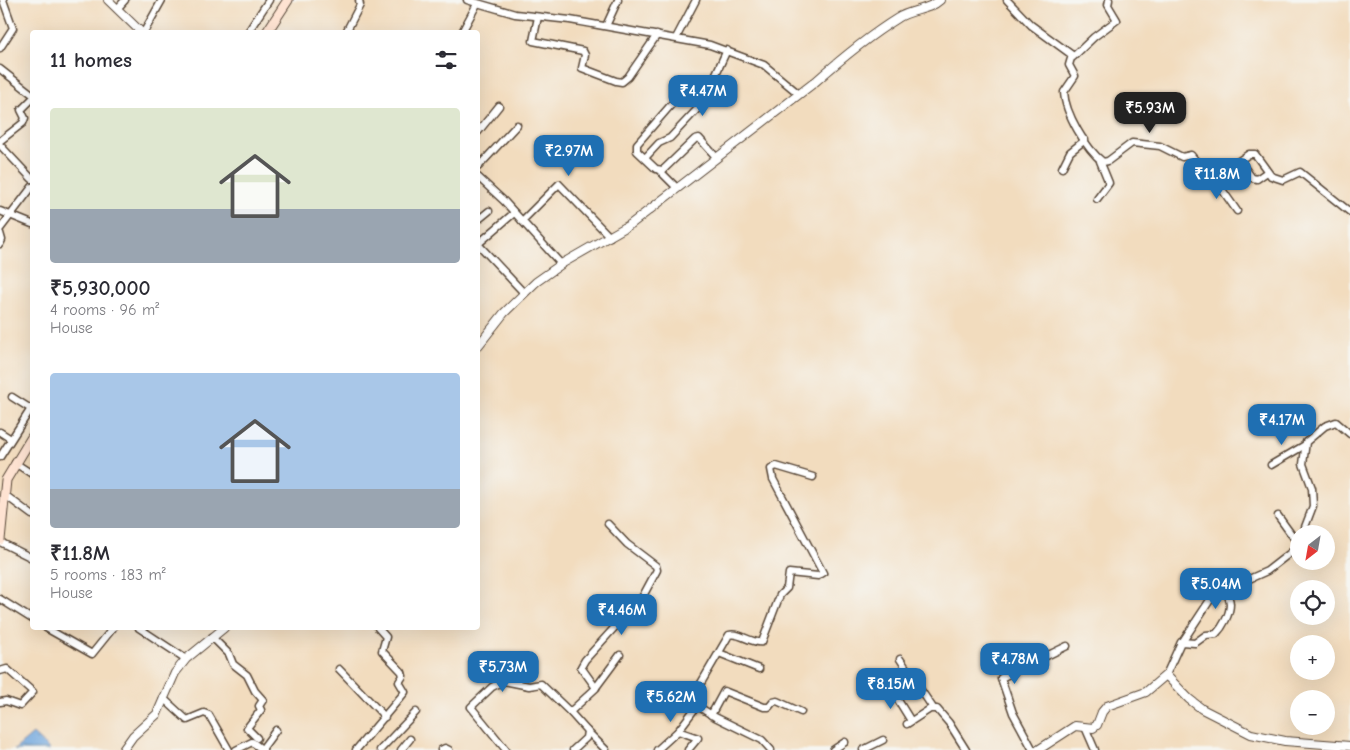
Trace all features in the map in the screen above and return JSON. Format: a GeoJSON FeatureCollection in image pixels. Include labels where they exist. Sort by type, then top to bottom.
{"type":"FeatureCollection","features":[{"type":"Feature","properties":{"kind":"main road"},"geometry":{"type":"LineString","coordinates":[[268,30],[288,0]]}},
{"type":"Feature","properties":{"kind":"main road"},"geometry":{"type":"LineString","coordinates":[[0,541],[3,488],[15,463],[30,439]]}},
{"type":"Feature","properties":{"kind":"street"},"geometry":{"type":"LineString","coordinates":[[0,48],[13,28],[3,0]]}},
{"type":"Feature","properties":{"kind":"street"},"geometry":{"type":"LineString","coordinates":[[108,0],[140,30]]}},
{"type":"Feature","properties":{"kind":"street"},"geometry":{"type":"LineString","coordinates":[[117,9],[125,0]]}},
{"type":"Feature","properties":{"kind":"street"},"geometry":{"type":"LineString","coordinates":[[143,30],[162,0]]}},
{"type":"Feature","properties":{"kind":"street"},"geometry":{"type":"LineString","coordinates":[[249,30],[269,0]]}},
{"type":"Feature","properties":{"kind":"street"},"geometry":{"type":"LineString","coordinates":[[347,30],[360,5],[359,0]]}},
{"type":"Feature","properties":{"kind":"street"},"geometry":{"type":"LineString","coordinates":[[468,0],[508,12],[606,26],[710,45],[727,50],[764,66],[799,94]]}},
{"type":"Feature","properties":{"kind":"street"},"geometry":{"type":"LineString","coordinates":[[606,26],[618,0]]}},
{"type":"Feature","properties":{"kind":"street"},"geometry":{"type":"LineString","coordinates":[[676,38],[696,0]]}},
{"type":"Feature","properties":{"kind":"street"},"geometry":{"type":"LineString","coordinates":[[480,344],[524,293],[561,264],[610,237],[717,158],[841,60],[899,17],[930,7],[940,0]]}},
{"type":"Feature","properties":{"kind":"street"},"geometry":{"type":"LineString","coordinates":[[1007,0],[1016,12],[1039,31],[1067,49],[1073,57]]}},
{"type":"Feature","properties":{"kind":"street"},"geometry":{"type":"LineString","coordinates":[[1097,199],[1109,183],[1100,161],[1070,116],[1064,97],[1065,88],[1075,76],[1069,65],[1073,57],[1080,48],[1117,20],[1108,5],[1109,0]]}},
{"type":"Feature","properties":{"kind":"street"},"geometry":{"type":"LineString","coordinates":[[463,30],[477,4]]}},
{"type":"Feature","properties":{"kind":"street"},"geometry":{"type":"LineString","coordinates":[[538,17],[533,41],[583,51],[582,68],[622,82],[628,77],[657,35]]}},
{"type":"Feature","properties":{"kind":"street"},"geometry":{"type":"LineString","coordinates":[[645,158],[659,143],[670,138],[702,104],[727,50]]}},
{"type":"Feature","properties":{"kind":"street"},"geometry":{"type":"LineString","coordinates":[[0,68],[30,92]]}},
{"type":"Feature","properties":{"kind":"street"},"geometry":{"type":"LineString","coordinates":[[677,98],[638,144],[637,150],[677,188]]}},
{"type":"Feature","properties":{"kind":"street"},"geometry":{"type":"LineString","coordinates":[[30,100],[21,110],[25,118],[23,123],[0,143],[30,177]]}},
{"type":"Feature","properties":{"kind":"street"},"geometry":{"type":"LineString","coordinates":[[480,130],[499,106]]}},
{"type":"Feature","properties":{"kind":"street"},"geometry":{"type":"LineString","coordinates":[[480,166],[518,124]]}},
{"type":"Feature","properties":{"kind":"street"},"geometry":{"type":"LineString","coordinates":[[659,170],[665,169],[697,138],[717,158]]}},
{"type":"Feature","properties":{"kind":"street"},"geometry":{"type":"LineString","coordinates":[[1062,168],[1070,152],[1085,140]]}},
{"type":"Feature","properties":{"kind":"street"},"geometry":{"type":"LineString","coordinates":[[1100,161],[1108,161],[1132,143],[1157,145],[1182,157],[1191,156],[1206,176],[1214,178],[1237,211]]}},
{"type":"Feature","properties":{"kind":"street"},"geometry":{"type":"LineString","coordinates":[[1214,178],[1240,161],[1255,154],[1267,172],[1275,178],[1284,180],[1298,173],[1303,174],[1350,212]]}},
{"type":"Feature","properties":{"kind":"street"},"geometry":{"type":"LineString","coordinates":[[1240,161],[1252,178],[1257,179],[1267,172]]}},
{"type":"Feature","properties":{"kind":"street"},"geometry":{"type":"LineString","coordinates":[[480,178],[561,264]]}},
{"type":"Feature","properties":{"kind":"street"},"geometry":{"type":"LineString","coordinates":[[522,221],[559,184],[610,237]]}},
{"type":"Feature","properties":{"kind":"street"},"geometry":{"type":"LineString","coordinates":[[0,228],[30,190]]}},
{"type":"Feature","properties":{"kind":"street"},"geometry":{"type":"LineString","coordinates":[[0,211],[30,223]]}},
{"type":"Feature","properties":{"kind":"street"},"geometry":{"type":"LineString","coordinates":[[480,218],[489,211]]}},
{"type":"Feature","properties":{"kind":"street"},"geometry":{"type":"LineString","coordinates":[[480,242],[514,213]]}},
{"type":"Feature","properties":{"kind":"street"},"geometry":{"type":"LineString","coordinates":[[0,234],[2,238],[0,244]]}},
{"type":"Feature","properties":{"kind":"street"},"geometry":{"type":"LineString","coordinates":[[480,246],[524,293]]}},
{"type":"Feature","properties":{"kind":"street"},"geometry":{"type":"LineString","coordinates":[[12,397],[30,407]]}},
{"type":"Feature","properties":{"kind":"street"},"geometry":{"type":"LineString","coordinates":[[0,457],[30,411]]}},
{"type":"Feature","properties":{"kind":"street"},"geometry":{"type":"LineString","coordinates":[[1271,465],[1305,445],[1308,440],[1325,426],[1336,422],[1350,434]]}},
{"type":"Feature","properties":{"kind":"street"},"geometry":{"type":"LineString","coordinates":[[0,432],[11,439]]}},
{"type":"Feature","properties":{"kind":"street"},"geometry":{"type":"LineString","coordinates":[[1305,445],[1305,456],[1302,464],[1312,488],[1313,506],[1306,525]]}},
{"type":"Feature","properties":{"kind":"street"},"geometry":{"type":"LineString","coordinates":[[15,463],[30,473]]}},
{"type":"Feature","properties":{"kind":"street"},"geometry":{"type":"LineString","coordinates":[[690,702],[731,634],[758,643],[762,642],[780,596],[787,588],[789,573],[818,576],[823,573],[773,479],[771,469],[776,466],[813,477]]}},
{"type":"Feature","properties":{"kind":"street"},"geometry":{"type":"LineString","coordinates":[[3,488],[30,513]]}},
{"type":"Feature","properties":{"kind":"street"},"geometry":{"type":"LineString","coordinates":[[1278,516],[1290,533]]}},
{"type":"Feature","properties":{"kind":"street"},"geometry":{"type":"LineString","coordinates":[[596,686],[583,671],[581,667],[583,663],[643,596],[658,568],[627,544],[608,524]]}},
{"type":"Feature","properties":{"kind":"street"},"geometry":{"type":"LineString","coordinates":[[0,541],[30,557]]}},
{"type":"Feature","properties":{"kind":"street"},"geometry":{"type":"LineString","coordinates":[[1038,750],[1076,726],[1093,728],[1097,726],[1102,712],[1107,706],[1146,692],[1166,675],[1175,659],[1179,645],[1212,597],[1267,571],[1290,553]]}},
{"type":"Feature","properties":{"kind":"street"},"geometry":{"type":"LineString","coordinates":[[1183,641],[1192,644],[1206,635],[1218,632],[1225,621],[1230,607],[1226,592],[1229,588]]}},
{"type":"Feature","properties":{"kind":"street"},"geometry":{"type":"LineString","coordinates":[[0,598],[30,618]]}},
{"type":"Feature","properties":{"kind":"street"},"geometry":{"type":"LineString","coordinates":[[49,630],[88,654],[92,654],[110,630]]}},
{"type":"Feature","properties":{"kind":"street"},"geometry":{"type":"LineString","coordinates":[[142,630],[186,659]]}},
{"type":"Feature","properties":{"kind":"street"},"geometry":{"type":"LineString","coordinates":[[123,750],[133,736],[157,714],[175,673],[186,659],[221,630]]}},
{"type":"Feature","properties":{"kind":"street"},"geometry":{"type":"LineString","coordinates":[[356,750],[405,692],[399,682],[403,676],[402,672],[382,651],[386,637],[380,630]]}},
{"type":"Feature","properties":{"kind":"street"},"geometry":{"type":"LineString","coordinates":[[212,637],[229,654],[233,664],[247,675],[255,691],[263,700],[260,706],[261,710],[247,728],[262,750],[276,730]]}},
{"type":"Feature","properties":{"kind":"street"},"geometry":{"type":"LineString","coordinates":[[1033,750],[1013,713],[1001,678],[1067,646]]}},
{"type":"Feature","properties":{"kind":"street"},"geometry":{"type":"LineString","coordinates":[[719,652],[759,670]]}},
{"type":"Feature","properties":{"kind":"street"},"geometry":{"type":"LineString","coordinates":[[570,712],[595,690],[596,686],[620,655]]}},
{"type":"Feature","properties":{"kind":"street"},"geometry":{"type":"LineString","coordinates":[[900,659],[933,708],[940,712],[949,723],[966,750]]}},
{"type":"Feature","properties":{"kind":"street"},"geometry":{"type":"LineString","coordinates":[[0,671],[7,669],[33,692],[20,706],[6,701],[0,702]]}},
{"type":"Feature","properties":{"kind":"street"},"geometry":{"type":"LineString","coordinates":[[339,669],[385,717]]}},
{"type":"Feature","properties":{"kind":"street"},"geometry":{"type":"LineString","coordinates":[[1166,675],[1189,699],[1202,709],[1252,734],[1285,741],[1350,746]]}},
{"type":"Feature","properties":{"kind":"street"},"geometry":{"type":"LineString","coordinates":[[506,750],[471,707],[492,687],[508,681],[530,686],[541,684],[606,750]]}},
{"type":"Feature","properties":{"kind":"street"},"geometry":{"type":"LineString","coordinates":[[886,685],[894,692],[909,723],[933,708]]}},
{"type":"Feature","properties":{"kind":"street"},"geometry":{"type":"LineString","coordinates":[[669,688],[710,714],[759,738],[771,750]]}},
{"type":"Feature","properties":{"kind":"street"},"geometry":{"type":"LineString","coordinates":[[710,714],[724,691],[764,707],[769,707],[772,702],[777,701],[801,712]]}},
{"type":"Feature","properties":{"kind":"street"},"geometry":{"type":"LineString","coordinates":[[163,698],[187,720],[207,713],[229,750]]}},
{"type":"Feature","properties":{"kind":"street"},"geometry":{"type":"LineString","coordinates":[[657,750],[678,731],[697,706]]}},
{"type":"Feature","properties":{"kind":"street"},"geometry":{"type":"LineString","coordinates":[[380,750],[416,712]]}},
{"type":"Feature","properties":{"kind":"street"},"geometry":{"type":"LineString","coordinates":[[1085,726],[1095,750]]}},
{"type":"Feature","properties":{"kind":"street"},"geometry":{"type":"LineString","coordinates":[[678,731],[698,738],[688,750]]}},
{"type":"Feature","properties":{"kind":"street"},"geometry":{"type":"LineString","coordinates":[[574,750],[586,738],[587,732]]}},
{"type":"Feature","properties":{"kind":"street"},"geometry":{"type":"LineString","coordinates":[[236,750],[262,737],[268,742]]}},
{"type":"Feature","properties":{"kind":"street"},"geometry":{"type":"LineString","coordinates":[[400,750],[410,739]]}},
{"type":"Feature","properties":{"kind":"street"},"geometry":{"type":"LineString","coordinates":[[863,750],[883,740]]}},
{"type":"Feature","properties":{"kind":"street"},"geometry":{"type":"LineString","coordinates":[[833,750],[845,742]]}},
{"type":"Feature","properties":{"kind":"street"},"geometry":{"type":"LineString","coordinates":[[1049,742],[1054,750]]}},
{"type":"Feature","properties":{"kind":"street"},"geometry":{"type":"LineString","coordinates":[[441,750],[445,748],[449,750]]}},
{"type":"Feature","properties":{"kind":"water"},"geometry":{"type":"Polygon","coordinates":[[[33,734],[50,750],[14,750],[33,734]]]}}]}
